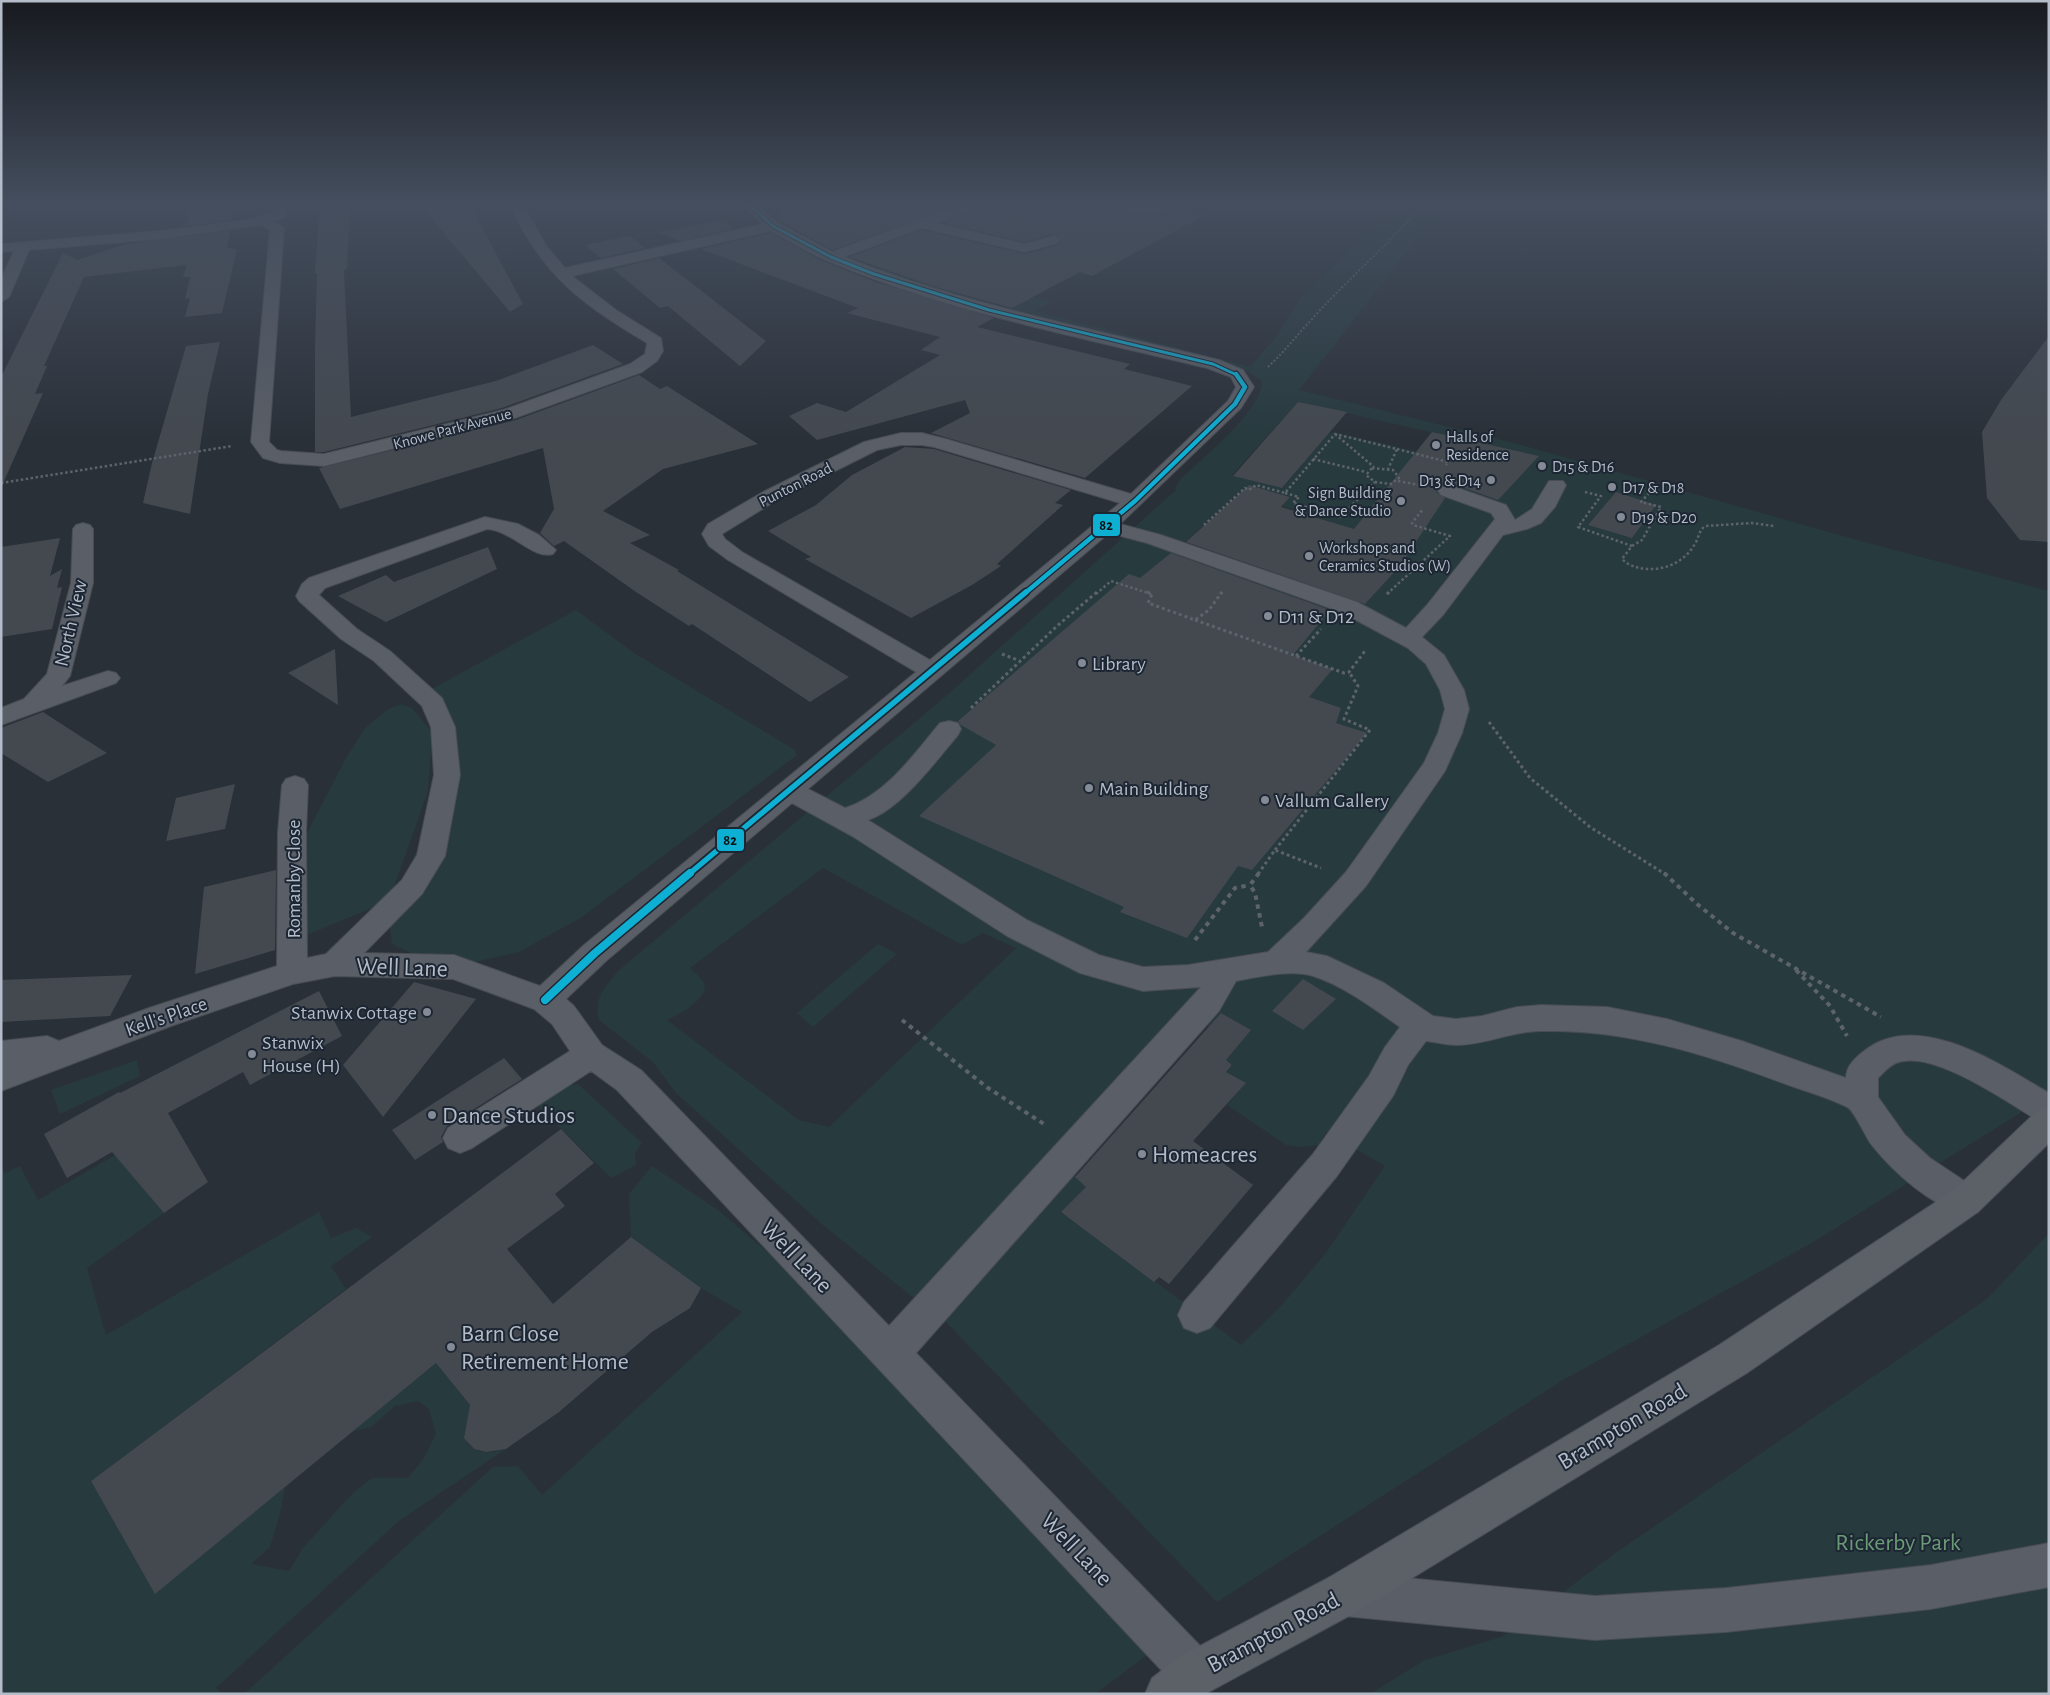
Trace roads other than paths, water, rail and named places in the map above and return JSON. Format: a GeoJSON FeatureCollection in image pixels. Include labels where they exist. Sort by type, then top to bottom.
{"type":"FeatureCollection","features":[{"type":"Feature","properties":{"kind":"main road","name":"Brampton Road"},"geometry":{"type":"LineString","coordinates":[[1182,1683],[1344,1594],[1733,1359],[1966,1201],[2049,1121]]}},
{"type":"Feature","properties":{"kind":"street"},"geometry":{"type":"LineString","coordinates":[[1,296],[8,282]]}},
{"type":"Feature","properties":{"kind":"street","name":"Knowe Park Avenue"},"geometry":{"type":"LineString","coordinates":[[273,282],[260,442],[263,448],[270,454],[293,460],[340,457],[518,411],[630,370],[651,357],[655,351],[655,341],[603,310],[570,282]]}},
{"type":"Feature","properties":{"kind":"street"},"geometry":{"type":"LineString","coordinates":[[545,1000],[595,953],[1106,526],[1235,404],[1245,387],[1237,374],[1213,364],[989,310],[929,293],[899,282]]}},
{"type":"Feature","properties":{"kind":"street","name":"Punton Road"},"geometry":{"type":"LineString","coordinates":[[932,671],[735,556],[716,542],[712,534],[715,528],[770,496],[871,446],[901,439],[922,439],[939,443],[1134,501]]}},
{"type":"Feature","properties":{"kind":"street"},"geometry":{"type":"LineString","coordinates":[[1496,530],[1528,523],[1546,504],[1556,485]]}},
{"type":"Feature","properties":{"kind":"street"},"geometry":{"type":"LineString","coordinates":[[1409,638],[1435,610],[1505,520],[1499,508],[1448,491]]}},
{"type":"Feature","properties":{"kind":"street"},"geometry":{"type":"LineString","coordinates":[[335,964],[412,887],[431,856],[447,775],[443,727],[433,703],[382,656],[349,634],[307,596],[310,589],[317,583],[485,523],[507,525],[546,550]]}},
{"type":"Feature","properties":{"kind":"street"},"geometry":{"type":"LineString","coordinates":[[1106,526],[1241,569],[1349,607],[1375,619],[1409,638],[1436,660],[1452,690],[1457,709],[1450,733],[1436,764],[1354,882],[1279,959]]}},
{"type":"Feature","properties":{"kind":"street","name":"North View"},"geometry":{"type":"LineString","coordinates":[[1,718],[32,704],[58,676],[82,584],[83,528]]}},
{"type":"Feature","properties":{"kind":"street"},"geometry":{"type":"LineString","coordinates":[[32,704],[108,678]]}},
{"type":"Feature","properties":{"kind":"street"},"geometry":{"type":"LineString","coordinates":[[842,819],[866,811],[906,780],[949,729]]}},
{"type":"Feature","properties":{"kind":"street","name":"Romanby Close"},"geometry":{"type":"LineString","coordinates":[[292,973],[292,832],[295,785]]}},
{"type":"Feature","properties":{"kind":"street"},"geometry":{"type":"LineString","coordinates":[[789,790],[862,829],[1017,928],[1091,965],[1143,979],[1188,977],[1225,972],[1279,959],[1316,964],[1373,992],[1426,1028],[1456,1032],[1517,1020],[1541,1018],[1607,1020],[1667,1032],[1742,1054],[1862,1085]]}},
{"type":"Feature","properties":{"kind":"street","name":"Kell's Place"},"geometry":{"type":"LineString","coordinates":[[1,1078],[81,1046],[292,973],[335,964]]}},
{"type":"Feature","properties":{"kind":"street","name":"Well Lane"},"geometry":{"type":"LineString","coordinates":[[335,964],[454,967],[545,1000],[563,1014],[572,1030],[591,1054],[629,1080],[890,1353],[1182,1683]]}},
{"type":"Feature","properties":{"kind":"street"},"geometry":{"type":"LineString","coordinates":[[890,1353],[1208,1002],[1225,972]]}},
{"type":"Feature","properties":{"kind":"street"},"geometry":{"type":"LineString","coordinates":[[1197,1315],[1325,1165],[1380,1086],[1396,1056],[1420,1025]]}},
{"type":"Feature","properties":{"kind":"street"},"geometry":{"type":"LineString","coordinates":[[1,1054],[81,1046]]}},
{"type":"Feature","properties":{"kind":"street"},"geometry":{"type":"LineString","coordinates":[[1966,1201],[1923,1175],[1903,1158],[1874,1124],[1862,1085],[1877,1058],[1897,1050],[1930,1050],[1977,1068],[2049,1110]]}},
{"type":"Feature","properties":{"kind":"street"},"geometry":{"type":"LineString","coordinates":[[460,1138],[591,1054]]}},
{"type":"Feature","properties":{"kind":"street"},"geometry":{"type":"LineString","coordinates":[[1344,1594],[1594,1618],[1726,1610],[1922,1588],[2049,1565]]}},
{"type":"Feature","properties":{"kind":"place","name":"Halls of Residence"},"geometry":{"type":"Point","coordinates":[1436,445]}},
{"type":"Feature","properties":{"kind":"place","name":"D15 & D16"},"geometry":{"type":"Point","coordinates":[1542,466]}},
{"type":"Feature","properties":{"kind":"place","name":"D13 & D14"},"geometry":{"type":"Point","coordinates":[1491,480]}},
{"type":"Feature","properties":{"kind":"place","name":"D17 & D18"},"geometry":{"type":"Point","coordinates":[1612,487]}},
{"type":"Feature","properties":{"kind":"place","name":"Sign Building & Dance Studio"},"geometry":{"type":"Point","coordinates":[1401,501]}},
{"type":"Feature","properties":{"kind":"place","name":"D19 & D20"},"geometry":{"type":"Point","coordinates":[1621,517]}},
{"type":"Feature","properties":{"kind":"place","name":"Workshops and Ceramics Studios (W)"},"geometry":{"type":"Point","coordinates":[1309,556]}},
{"type":"Feature","properties":{"kind":"place","name":"D11 & D12"},"geometry":{"type":"Point","coordinates":[1268,616]}},
{"type":"Feature","properties":{"kind":"place","name":"Library"},"geometry":{"type":"Point","coordinates":[1082,663]}},
{"type":"Feature","properties":{"kind":"place","name":"Main Building"},"geometry":{"type":"Point","coordinates":[1089,788]}},
{"type":"Feature","properties":{"kind":"place","name":"Vallum Gallery"},"geometry":{"type":"Point","coordinates":[1265,800]}},
{"type":"Feature","properties":{"kind":"place","name":"Stanwix Cottage"},"geometry":{"type":"Point","coordinates":[427,1012]}},
{"type":"Feature","properties":{"kind":"place","name":"Stanwix House (H)"},"geometry":{"type":"Point","coordinates":[252,1054]}},
{"type":"Feature","properties":{"kind":"place","name":"Dance Studios"},"geometry":{"type":"Point","coordinates":[432,1115]}},
{"type":"Feature","properties":{"kind":"place","name":"Homeacres"},"geometry":{"type":"Point","coordinates":[1142,1154]}},
{"type":"Feature","properties":{"kind":"place","name":"Barn Close Retirement Home"},"geometry":{"type":"Point","coordinates":[451,1347]}},
{"type":"Feature","properties":{"kind":"park label","name":"Rickerby Park"},"geometry":{"type":"Point","coordinates":[1898,1542]}}]}
